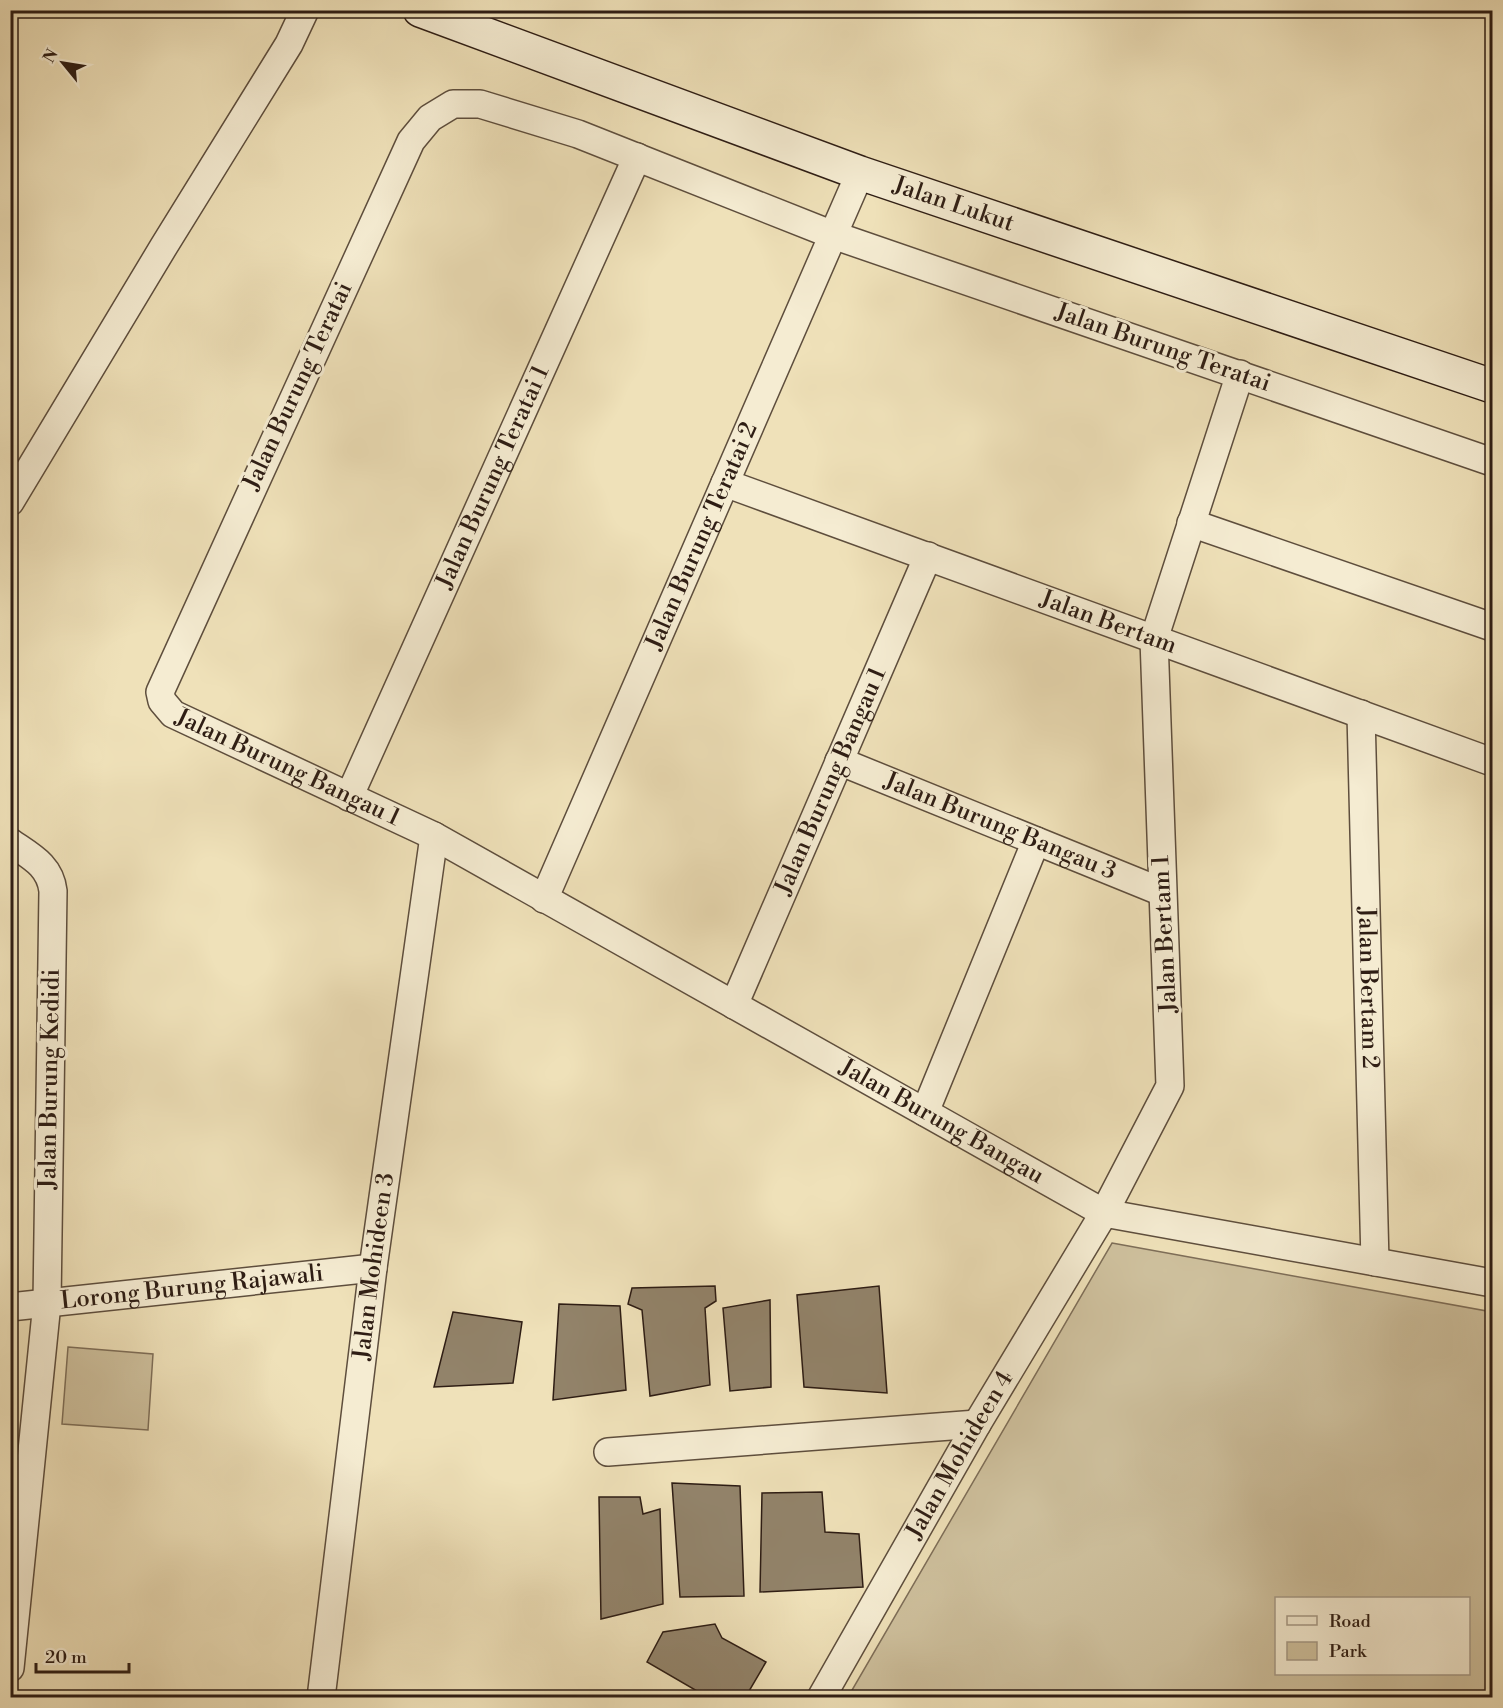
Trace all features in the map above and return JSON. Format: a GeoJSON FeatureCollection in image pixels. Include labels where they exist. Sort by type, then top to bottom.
{"type":"FeatureCollection","features":[{"type":"Feature","properties":{"kind":"main road","name":"Jalan Lukut"},"geometry":{"type":"LineString","coordinates":[[420,10],[860,174],[1492,386]]}},
{"type":"Feature","properties":{"kind":"street"},"geometry":{"type":"LineString","coordinates":[[10,502],[289,44],[305,10]]}},
{"type":"Feature","properties":{"kind":"street","name":"Jalan Burung Teratai"},"geometry":{"type":"LineString","coordinates":[[162,684],[411,141],[430,118],[453,104],[491,108],[578,134],[833,235],[1492,462]]}},
{"type":"Feature","properties":{"kind":"street","name":"Jalan Burung Teratai 1"},"geometry":{"type":"LineString","coordinates":[[349,797],[637,157]]}},
{"type":"Feature","properties":{"kind":"street","name":"Jalan Burung Teratai 2"},"geometry":{"type":"LineString","coordinates":[[544,899],[860,174]]}},
{"type":"Feature","properties":{"kind":"street","name":"Jalan Bertam 1"},"geometry":{"type":"LineString","coordinates":[[1104,1213],[1171,1080],[1154,639],[1240,375]]}},
{"type":"Feature","properties":{"kind":"street","name":"Jalan Bertam"},"geometry":{"type":"LineString","coordinates":[[725,483],[1492,762]]}},
{"type":"Feature","properties":{"kind":"street"},"geometry":{"type":"LineString","coordinates":[[1191,523],[1492,627]]}},
{"type":"Feature","properties":{"kind":"street","name":"Jalan Burung Bangau 1"},"geometry":{"type":"LineString","coordinates":[[734,1005],[927,556]]}},
{"type":"Feature","properties":{"kind":"street","name":"Jalan Burung Bangau 1"},"geometry":{"type":"LineString","coordinates":[[162,684],[162,701],[173,714],[434,836]]}},
{"type":"Feature","properties":{"kind":"street","name":"Jalan Bertam 2"},"geometry":{"type":"LineString","coordinates":[[1361,714],[1375,1262]]}},
{"type":"Feature","properties":{"kind":"street","name":"Jalan Burung Bangau 3"},"geometry":{"type":"LineString","coordinates":[[839,761],[1162,892]]}},
{"type":"Feature","properties":{"kind":"street","name":"Jalan Burung Bangau"},"geometry":{"type":"LineString","coordinates":[[434,836],[1104,1213],[1492,1282]]}},
{"type":"Feature","properties":{"kind":"street","name":"Jalan Mohideen 3"},"geometry":{"type":"LineString","coordinates":[[321,1698],[373,1268],[434,836]]}},
{"type":"Feature","properties":{"kind":"street"},"geometry":{"type":"LineString","coordinates":[[925,1112],[1036,841]]}},
{"type":"Feature","properties":{"kind":"street","name":"Jalan Burung Kedidi"},"geometry":{"type":"LineString","coordinates":[[10,842],[37,860],[49,873],[53,891],[46,1303],[10,1668]]}},
{"type":"Feature","properties":{"kind":"street","name":"Jalan Mohideen 4"},"geometry":{"type":"LineString","coordinates":[[821,1698],[977,1424],[1104,1213]]}},
{"type":"Feature","properties":{"kind":"street","name":"Lorong Burung Rajawali"},"geometry":{"type":"LineString","coordinates":[[10,1307],[373,1268]]}},
{"type":"Feature","properties":{"kind":"street"},"geometry":{"type":"LineString","coordinates":[[608,1452],[977,1424]]}},
{"type":"Feature","properties":{"kind":"green space"},"geometry":{"type":"Polygon","coordinates":[[[1112,1243],[1492,1312],[1492,1697],[848,1697],[1112,1243]]]}},
{"type":"Feature","properties":{"kind":"green space"},"geometry":{"type":"Polygon","coordinates":[[[68,1347],[153,1354],[148,1430],[62,1424],[68,1347]]]}},
{"type":"Feature","properties":{"kind":"building"},"geometry":{"type":"Polygon","coordinates":[[[715,1286],[716,1301],[705,1308],[710,1385],[650,1396],[642,1310],[628,1304],[632,1288],[715,1286]]]}},
{"type":"Feature","properties":{"kind":"building"},"geometry":{"type":"Polygon","coordinates":[[[879,1286],[887,1393],[804,1387],[797,1295],[879,1286]]]}},
{"type":"Feature","properties":{"kind":"building"},"geometry":{"type":"Polygon","coordinates":[[[770,1300],[771,1387],[730,1391],[723,1308],[770,1300]]]}},
{"type":"Feature","properties":{"kind":"building"},"geometry":{"type":"Polygon","coordinates":[[[559,1304],[620,1306],[626,1390],[553,1400],[559,1304]]]}},
{"type":"Feature","properties":{"kind":"building"},"geometry":{"type":"Polygon","coordinates":[[[453,1312],[522,1322],[513,1383],[434,1387],[453,1312]]]}},
{"type":"Feature","properties":{"kind":"building"},"geometry":{"type":"Polygon","coordinates":[[[672,1483],[740,1486],[744,1596],[680,1597],[672,1483]]]}},
{"type":"Feature","properties":{"kind":"building"},"geometry":{"type":"Polygon","coordinates":[[[822,1492],[825,1532],[859,1534],[863,1587],[760,1592],[762,1493],[822,1492]]]}},
{"type":"Feature","properties":{"kind":"building"},"geometry":{"type":"Polygon","coordinates":[[[599,1497],[640,1497],[643,1514],[660,1509],[663,1604],[601,1619],[599,1497]]]}},
{"type":"Feature","properties":{"kind":"building"},"geometry":{"type":"Polygon","coordinates":[[[715,1624],[722,1638],[766,1662],[745,1698],[709,1698],[647,1662],[663,1632],[715,1624]]]}}]}
